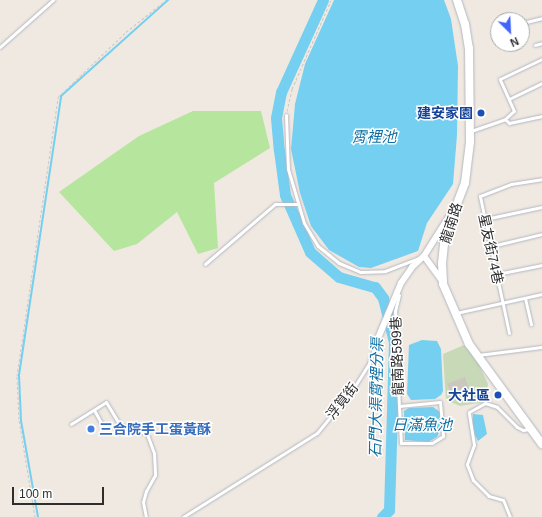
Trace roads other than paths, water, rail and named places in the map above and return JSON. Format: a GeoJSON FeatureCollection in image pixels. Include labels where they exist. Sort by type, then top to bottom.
{"type":"FeatureCollection","features":[{"type":"Feature","properties":{"kind":"main road","name":"龍南路"},"geometry":{"type":"LineString","coordinates":[[457,0],[465,24],[469,48],[471,130],[465,183],[442,246],[443,284],[454,313],[469,344],[542,444]]}},
{"type":"Feature","properties":{"kind":"street","name":"浮筧街"},"geometry":{"type":"LineString","coordinates":[[379,336],[401,283],[412,267],[424,256],[454,211]]}},
{"type":"Feature","properties":{"kind":"street"},"geometry":{"type":"LineString","coordinates":[[424,256],[438,273],[443,284]]}},
{"type":"Feature","properties":{"kind":"lane"},"geometry":{"type":"LineString","coordinates":[[0,47],[53,0]]}},
{"type":"Feature","properties":{"kind":"lane"},"geometry":{"type":"LineString","coordinates":[[530,21],[542,18]]}},
{"type":"Feature","properties":{"kind":"lane"},"geometry":{"type":"LineString","coordinates":[[535,45],[542,43]]}},
{"type":"Feature","properties":{"kind":"lane"},"geometry":{"type":"LineString","coordinates":[[471,130],[504,119],[514,111],[500,79],[542,59]]}},
{"type":"Feature","properties":{"kind":"lane"},"geometry":{"type":"LineString","coordinates":[[509,99],[542,83]]}},
{"type":"Feature","properties":{"kind":"lane"},"geometry":{"type":"LineString","coordinates":[[286,115],[288,170],[304,223],[318,246],[339,263],[360,272],[385,271],[424,256]]}},
{"type":"Feature","properties":{"kind":"lane"},"geometry":{"type":"LineString","coordinates":[[504,119],[509,123],[542,116],[542,121]]}},
{"type":"Feature","properties":{"kind":"lane","name":"星友街74巷"},"geometry":{"type":"LineString","coordinates":[[509,333],[492,246],[480,196],[511,184],[542,179]]}},
{"type":"Feature","properties":{"kind":"lane"},"geometry":{"type":"LineString","coordinates":[[205,264],[275,204],[298,204]]}},
{"type":"Feature","properties":{"kind":"lane"},"geometry":{"type":"LineString","coordinates":[[485,219],[542,207]]}},
{"type":"Feature","properties":{"kind":"lane"},"geometry":{"type":"LineString","coordinates":[[492,246],[542,234]]}},
{"type":"Feature","properties":{"kind":"lane"},"geometry":{"type":"LineString","coordinates":[[497,274],[542,265]]}},
{"type":"Feature","properties":{"kind":"lane","name":"龍南路599巷"},"geometry":{"type":"LineString","coordinates":[[399,406],[440,402],[443,436],[432,443],[401,442],[399,406],[395,311],[401,283]]}},
{"type":"Feature","properties":{"kind":"lane"},"geometry":{"type":"LineString","coordinates":[[454,313],[542,294]]}},
{"type":"Feature","properties":{"kind":"lane"},"geometry":{"type":"LineString","coordinates":[[525,298],[531,324]]}},
{"type":"Feature","properties":{"kind":"lane","name":"浮筧街"},"geometry":{"type":"LineString","coordinates":[[183,517],[317,433],[353,389],[369,363],[379,336]]}},
{"type":"Feature","properties":{"kind":"lane"},"geometry":{"type":"LineString","coordinates":[[478,355],[542,347]]}},
{"type":"Feature","properties":{"kind":"lane"},"geometry":{"type":"LineString","coordinates":[[71,424],[106,402],[120,425],[147,434],[154,453],[155,475],[146,491],[143,502],[146,517]]}},
{"type":"Feature","properties":{"kind":"lane"},"geometry":{"type":"LineString","coordinates":[[510,517],[503,500],[489,496],[473,480],[467,464],[474,445],[469,412],[485,402],[497,407],[517,427],[526,431],[531,428]]}},
{"type":"Feature","properties":{"kind":"lane"},"geometry":{"type":"LineString","coordinates":[[94,410],[105,430]]}},
{"type":"Feature","properties":{"kind":"water","name":"霄裡池"},"geometry":{"type":"Polygon","coordinates":[[[334,0],[444,0],[451,19],[458,66],[457,135],[453,184],[427,223],[418,251],[371,268],[359,267],[329,250],[311,226],[300,193],[291,149],[295,104],[305,64],[334,0]]]}},
{"type":"Feature","properties":{"kind":"water"},"geometry":{"type":"Polygon","coordinates":[[[422,340],[437,341],[441,349],[443,391],[441,395],[435,399],[411,400],[407,394],[409,345],[422,340]]]}},
{"type":"Feature","properties":{"kind":"water","name":"日滿魚池"},"geometry":{"type":"Polygon","coordinates":[[[433,407],[440,412],[441,429],[437,437],[428,442],[405,440],[404,411],[409,408],[433,407]]]}},
{"type":"Feature","properties":{"kind":"water"},"geometry":{"type":"Polygon","coordinates":[[[473,414],[483,415],[487,434],[478,441],[472,430],[473,414]]]}},
{"type":"Feature","properties":{"kind":"waterway"},"geometry":{"type":"LineString","coordinates":[[38,517],[21,421],[19,375],[61,96],[168,0]]}},
{"type":"Feature","properties":{"kind":"waterway","name":"石門大渠霄裡分渠"},"geometry":{"type":"LineString","coordinates":[[323,0],[281,92],[276,118],[279,150],[285,195],[310,252],[339,277],[375,287],[383,298],[394,342],[389,510],[382,517]]}},
{"type":"Feature","properties":{"kind":"place","name":"建安家園"},"geometry":{"type":"Point","coordinates":[481,113]}},
{"type":"Feature","properties":{"kind":"place","name":"大社區"},"geometry":{"type":"Point","coordinates":[498,395]}},
{"type":"Feature","properties":{"kind":"place","name":"三合院手工蛋黃酥"},"geometry":{"type":"Point","coordinates":[91,429]}}]}
